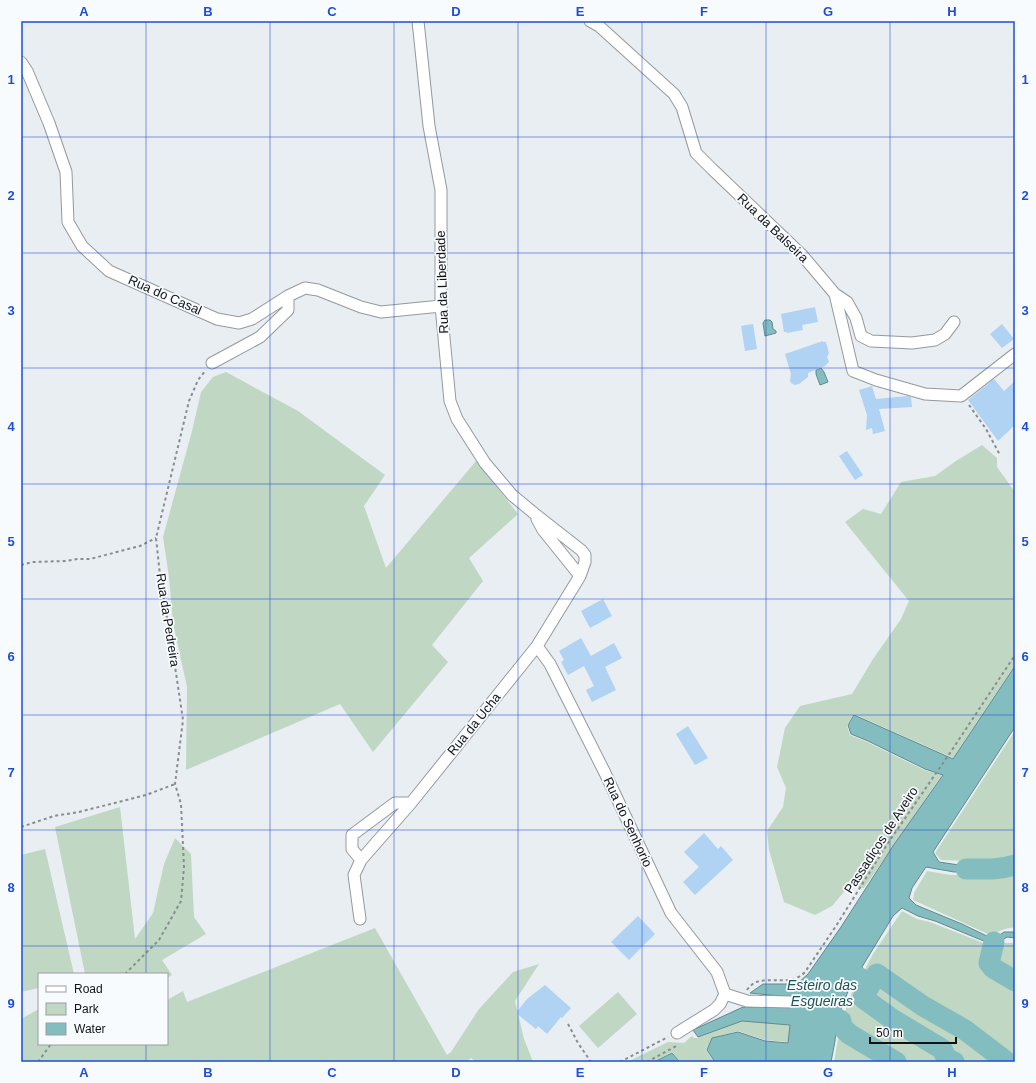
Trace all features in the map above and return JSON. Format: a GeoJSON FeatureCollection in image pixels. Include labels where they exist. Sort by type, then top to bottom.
{"type":"FeatureCollection","features":[{"type":"Feature","properties":{"kind":"street","name":"Rua da Liberdade"},"geometry":{"type":"LineString","coordinates":[[418,21],[429,126],[440,190],[441,306],[450,402],[457,419],[485,463],[512,495],[581,550],[585,555],[585,562],[580,576],[537,646]]}},
{"type":"Feature","properties":{"kind":"street","name":"Rua da Balseira"},"geometry":{"type":"LineString","coordinates":[[590,21],[599,26],[674,94],[682,107],[696,152],[712,170],[802,255],[835,294],[852,371],[876,380],[925,394],[961,396]]}},
{"type":"Feature","properties":{"kind":"street","name":"Rua do Casal"},"geometry":{"type":"LineString","coordinates":[[21,62],[27,71],[49,123],[66,172],[68,222],[82,246],[109,270],[217,319],[239,323],[252,319],[288,296],[305,288],[318,290],[361,307],[381,312],[441,306]]}},
{"type":"Feature","properties":{"kind":"street"},"geometry":{"type":"LineString","coordinates":[[835,294],[847,302],[856,318],[862,336],[871,341],[912,343],[935,340],[945,334],[954,322]]}},
{"type":"Feature","properties":{"kind":"street"},"geometry":{"type":"LineString","coordinates":[[212,364],[260,337],[288,310],[288,296]]}},
{"type":"Feature","properties":{"kind":"street"},"geometry":{"type":"LineString","coordinates":[[961,396],[1015,354]]}},
{"type":"Feature","properties":{"kind":"street","name":"Rua da Liberdade"},"geometry":{"type":"LineString","coordinates":[[535,514],[543,530],[580,576]]}},
{"type":"Feature","properties":{"kind":"street","name":"Rua da Ucha"},"geometry":{"type":"LineString","coordinates":[[360,919],[354,875],[361,860],[411,803],[537,646]]}},
{"type":"Feature","properties":{"kind":"street","name":"Rua do Senhorio"},"geometry":{"type":"LineString","coordinates":[[537,646],[550,664],[605,773],[671,913],[718,972],[725,994]]}},
{"type":"Feature","properties":{"kind":"street"},"geometry":{"type":"LineString","coordinates":[[361,860],[352,849],[352,835],[396,803],[411,803]]}},
{"type":"Feature","properties":{"kind":"street"},"geometry":{"type":"LineString","coordinates":[[677,1033],[714,1010],[720,1004],[725,994],[747,1001],[790,1002]]}},
{"type":"Feature","properties":{"kind":"path","name":"Rua da Pedreira"},"geometry":{"type":"LineString","coordinates":[[126,973],[159,940],[181,901],[184,867],[181,804],[175,784],[183,720],[160,575],[156,538],[189,401],[198,380],[212,364]]}},
{"type":"Feature","properties":{"kind":"path"},"geometry":{"type":"LineString","coordinates":[[961,396],[980,419],[1000,455]]}},
{"type":"Feature","properties":{"kind":"path"},"geometry":{"type":"LineString","coordinates":[[21,565],[32,562],[90,560],[140,546],[156,538]]}},
{"type":"Feature","properties":{"kind":"path","name":"Passadiços de Aveiro"},"geometry":{"type":"LineString","coordinates":[[739,999],[752,984],[759,981],[784,981],[797,979],[805,972],[888,843],[1015,655]]}},
{"type":"Feature","properties":{"kind":"path"},"geometry":{"type":"LineString","coordinates":[[21,827],[54,816],[79,812],[146,795],[175,784]]}},
{"type":"Feature","properties":{"kind":"path"},"geometry":{"type":"LineString","coordinates":[[568,1024],[578,1043],[591,1062]]}},
{"type":"Feature","properties":{"kind":"path"},"geometry":{"type":"LineString","coordinates":[[620,1062],[677,1033]]}},
{"type":"Feature","properties":{"kind":"path"},"geometry":{"type":"LineString","coordinates":[[38,1062],[50,1045]]}},
{"type":"Feature","properties":{"kind":"green space"},"geometry":{"type":"Polygon","coordinates":[[[226,372],[298,411],[385,475],[364,506],[386,568],[476,461],[518,514],[469,558],[483,581],[432,645],[448,662],[373,752],[340,704],[186,770],[187,687],[173,623],[169,577],[163,537],[201,392],[213,377],[226,372]]]}},
{"type":"Feature","properties":{"kind":"green space"},"geometry":{"type":"Polygon","coordinates":[[[982,445],[997,458],[997,467],[1015,492],[1015,665],[953,758],[854,714],[847,725],[850,735],[924,770],[942,775],[864,888],[849,886],[832,906],[815,915],[784,902],[769,850],[767,831],[783,807],[786,788],[777,767],[785,728],[800,706],[852,694],[873,659],[901,619],[909,601],[845,522],[863,509],[881,514],[901,482],[935,476],[982,445]]]}},
{"type":"Feature","properties":{"kind":"green space"},"geometry":{"type":"Polygon","coordinates":[[[1015,731],[1015,927],[990,935],[913,900],[914,893],[927,871],[951,875],[995,875],[1000,864],[994,862],[941,860],[935,853],[1015,731]]]}},
{"type":"Feature","properties":{"kind":"green space"},"geometry":{"type":"Polygon","coordinates":[[[120,807],[135,939],[153,913],[164,864],[175,838],[191,854],[194,917],[206,934],[162,960],[172,975],[168,977],[168,973],[85,973],[55,827],[120,807]]]}},
{"type":"Feature","properties":{"kind":"green space"},"geometry":{"type":"Polygon","coordinates":[[[45,849],[74,973],[38,973],[38,988],[21,992],[21,855],[45,849]]]}},
{"type":"Feature","properties":{"kind":"green space"},"geometry":{"type":"Polygon","coordinates":[[[902,911],[917,919],[930,922],[986,944],[985,957],[988,971],[995,977],[996,950],[1004,943],[1015,943],[1015,1062],[834,1062],[844,1014],[854,987],[861,989],[873,987],[865,969],[873,954],[902,911]]]}},
{"type":"Feature","properties":{"kind":"green space"},"geometry":{"type":"Polygon","coordinates":[[[375,928],[447,1055],[451,1052],[479,1009],[513,972],[539,964],[515,1001],[524,1039],[533,1062],[476,1062],[471,1058],[467,1062],[21,1062],[21,1019],[38,1010],[38,1045],[168,1045],[168,999],[183,991],[187,1002],[375,928]]]}},
{"type":"Feature","properties":{"kind":"green space"},"geometry":{"type":"Polygon","coordinates":[[[618,992],[637,1014],[598,1048],[579,1026],[618,992]]]}},
{"type":"Feature","properties":{"kind":"green space"},"geometry":{"type":"Polygon","coordinates":[[[742,1021],[790,1025],[788,1042],[765,1040],[738,1031],[712,1038],[706,1050],[714,1062],[680,1062],[672,1052],[653,1062],[627,1062],[668,1042],[684,1043],[692,1036],[697,1038],[742,1021]]]}},
{"type":"Feature","properties":{"kind":"water"},"geometry":{"type":"Polygon","coordinates":[[[765,320],[770,320],[772,322],[773,329],[776,333],[765,336],[763,323],[765,320]]]}},
{"type":"Feature","properties":{"kind":"water"},"geometry":{"type":"Polygon","coordinates":[[[821,368],[828,382],[820,385],[816,370],[821,368]]]}},
{"type":"Feature","properties":{"kind":"water","name":"Esteiro das Esgueiras"},"geometry":{"type":"Polygon","coordinates":[[[1015,666],[1015,727],[933,852],[939,862],[959,865],[986,864],[997,867],[993,872],[954,872],[926,867],[912,888],[909,898],[916,905],[991,938],[995,938],[1004,932],[1015,932],[1015,938],[1007,937],[995,945],[992,959],[993,974],[987,963],[991,944],[935,921],[918,916],[902,908],[893,916],[862,967],[870,985],[853,979],[837,1019],[831,1062],[715,1062],[707,1050],[712,1038],[738,1032],[765,1041],[788,1043],[790,1025],[742,1021],[698,1037],[693,1030],[743,1007],[799,1007],[799,998],[750,993],[763,984],[797,984],[808,974],[841,927],[893,846],[943,775],[925,769],[851,734],[848,725],[854,715],[953,759],[1015,666]]]}},
{"type":"Feature","properties":{"kind":"water"},"geometry":{"type":"Polygon","coordinates":[[[672,1053],[679,1061],[678,1062],[654,1062],[672,1053]]]}},
{"type":"Feature","properties":{"kind":"building"},"geometry":{"type":"Polygon","coordinates":[[[815,307],[818,322],[802,325],[803,330],[787,333],[784,332],[781,314],[815,307]]]}},
{"type":"Feature","properties":{"kind":"building"},"geometry":{"type":"Polygon","coordinates":[[[753,324],[757,349],[745,351],[741,326],[753,324]]]}},
{"type":"Feature","properties":{"kind":"building"},"geometry":{"type":"Polygon","coordinates":[[[1002,324],[1014,339],[1002,348],[990,334],[1002,324]]]}},
{"type":"Feature","properties":{"kind":"building"},"geometry":{"type":"Polygon","coordinates":[[[823,341],[826,342],[829,353],[827,357],[829,362],[825,366],[808,373],[808,377],[799,384],[795,385],[791,383],[791,374],[785,354],[823,341]]]}},
{"type":"Feature","properties":{"kind":"building"},"geometry":{"type":"Polygon","coordinates":[[[994,379],[1004,391],[1015,381],[1015,425],[998,441],[968,400],[994,379]]]}},
{"type":"Feature","properties":{"kind":"building"},"geometry":{"type":"Polygon","coordinates":[[[872,386],[876,399],[908,396],[911,397],[912,407],[879,409],[885,431],[873,434],[872,428],[866,430],[867,415],[859,390],[872,386]]]}},
{"type":"Feature","properties":{"kind":"building"},"geometry":{"type":"Polygon","coordinates":[[[847,451],[863,475],[855,480],[839,456],[847,451]]]}},
{"type":"Feature","properties":{"kind":"building"},"geometry":{"type":"Polygon","coordinates":[[[603,599],[612,616],[590,628],[581,611],[603,599]]]}},
{"type":"Feature","properties":{"kind":"building"},"geometry":{"type":"Polygon","coordinates":[[[581,638],[591,656],[614,643],[622,658],[605,667],[616,690],[592,702],[586,690],[594,686],[584,666],[568,675],[561,662],[564,660],[559,651],[581,638]]]}},
{"type":"Feature","properties":{"kind":"building"},"geometry":{"type":"Polygon","coordinates":[[[688,726],[708,758],[695,765],[676,734],[688,726]]]}},
{"type":"Feature","properties":{"kind":"building"},"geometry":{"type":"Polygon","coordinates":[[[704,833],[718,849],[721,846],[733,860],[695,895],[683,882],[699,867],[684,852],[704,833]]]}},
{"type":"Feature","properties":{"kind":"building"},"geometry":{"type":"Polygon","coordinates":[[[638,916],[655,934],[629,960],[611,942],[638,916]]]}},
{"type":"Feature","properties":{"kind":"building"},"geometry":{"type":"Polygon","coordinates":[[[545,985],[571,1008],[562,1018],[561,1017],[547,1034],[538,1026],[536,1029],[516,1013],[527,999],[545,985]]]}},
{"type":"Feature","properties":{"kind":"waterway"},"geometry":{"type":"LineString","coordinates":[[966,869],[985,869],[1015,865]]}},
{"type":"Feature","properties":{"kind":"waterway"},"geometry":{"type":"LineString","coordinates":[[994,942],[989,963],[993,968],[1015,981]]}},
{"type":"Feature","properties":{"kind":"waterway"},"geometry":{"type":"LineString","coordinates":[[870,985],[877,974],[923,1006],[965,1030],[1007,1062]]}},
{"type":"Feature","properties":{"kind":"waterway"},"geometry":{"type":"LineString","coordinates":[[860,978],[870,985],[863,998],[892,1019],[942,1049],[947,1059],[954,1062]]}},
{"type":"Feature","properties":{"kind":"waterway"},"geometry":{"type":"LineString","coordinates":[[820,1008],[841,1021],[841,1026],[849,1034],[896,1062]]}}]}
